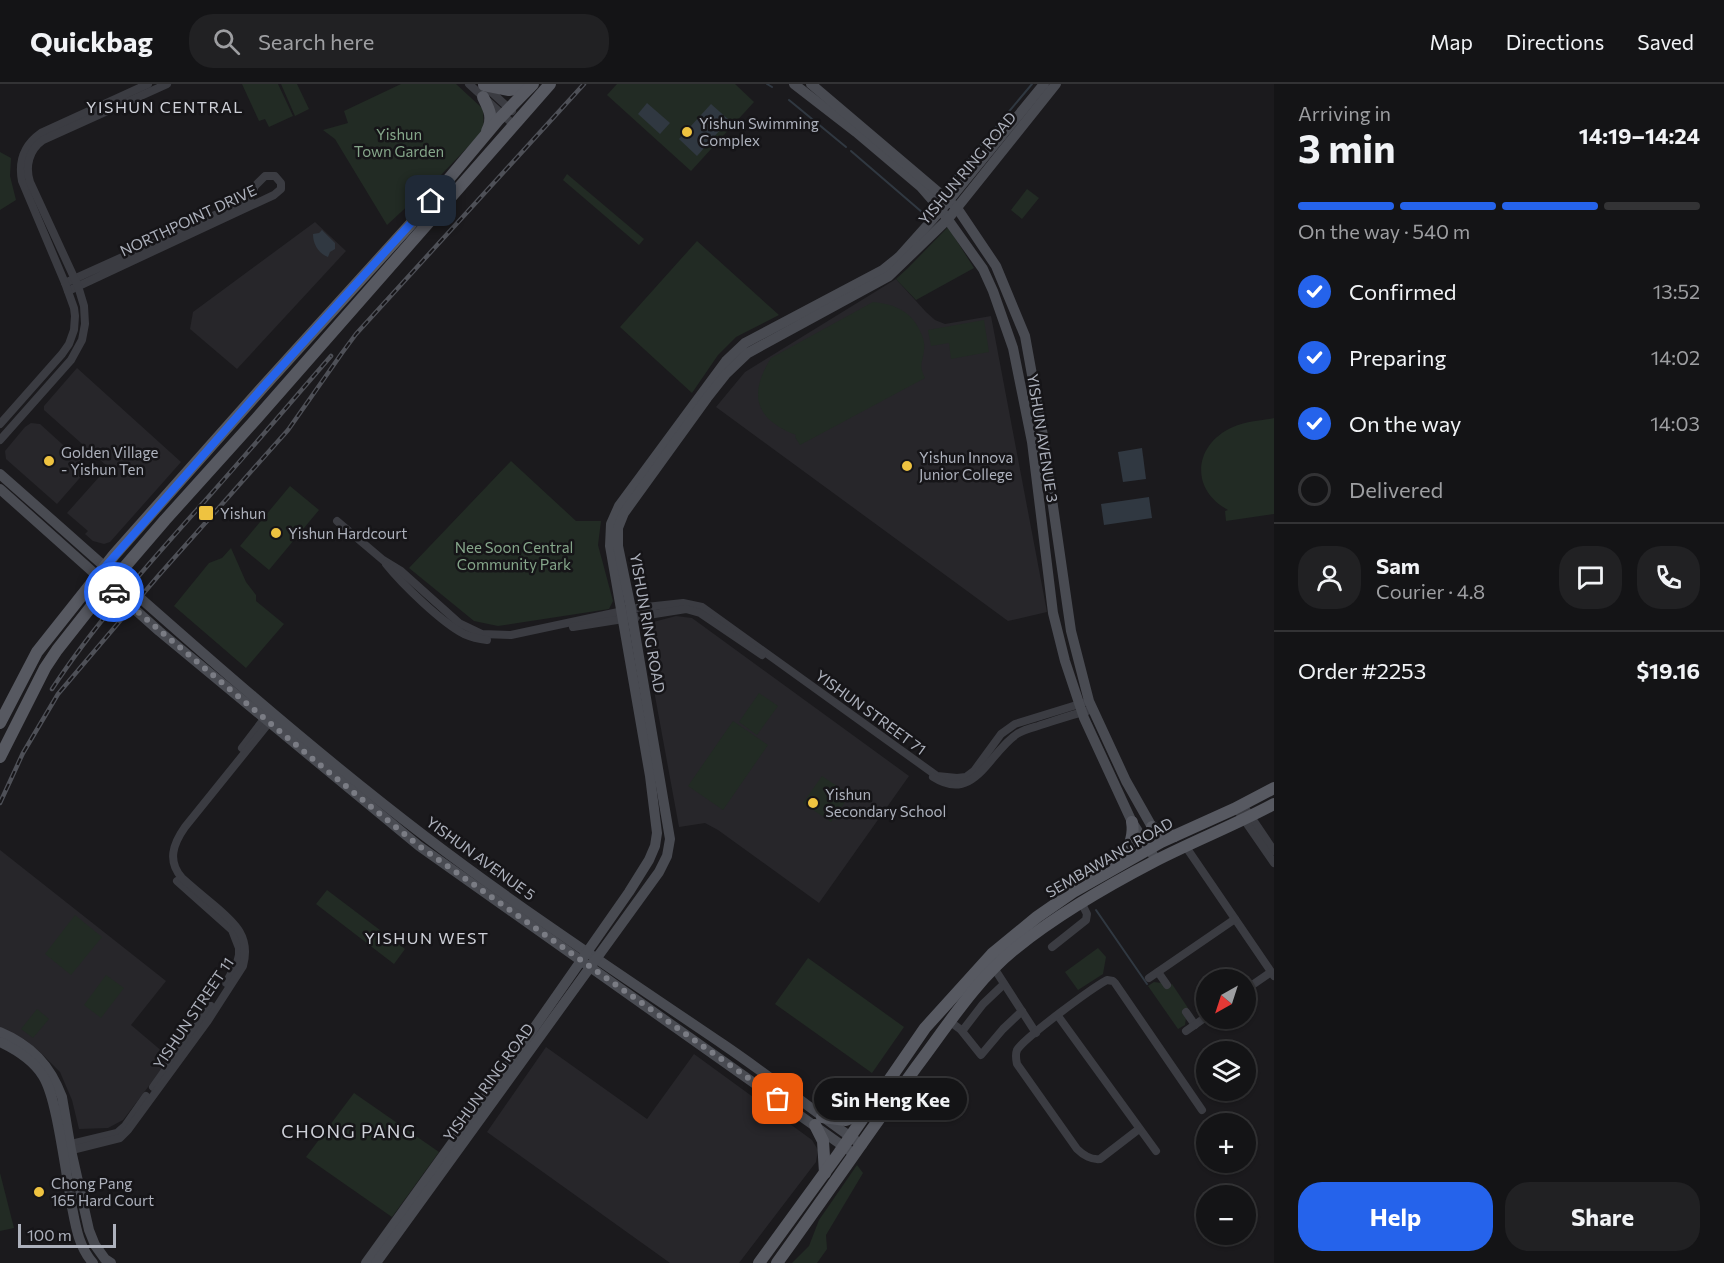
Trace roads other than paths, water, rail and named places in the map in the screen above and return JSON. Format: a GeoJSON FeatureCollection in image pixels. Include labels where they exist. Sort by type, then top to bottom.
{"type":"FeatureCollection","features":[{"type":"Feature","properties":{"kind":"main road"},"geometry":{"type":"LineString","coordinates":[[0,757],[45,668],[112,581],[430,223],[550,84]]}},
{"type":"Feature","properties":{"kind":"main road","name":"YISHUN AVENUE 3"},"geometry":{"type":"LineString","coordinates":[[794,84],[921,186],[983,269],[1013,348],[1032,442],[1053,613],[1065,661],[1132,822],[1156,861]]}},
{"type":"Feature","properties":{"kind":"main road","name":"YISHUN AVENUE 3"},"geometry":{"type":"LineString","coordinates":[[811,84],[953,204],[996,266],[1025,336],[1042,429],[1071,631],[1085,707],[1169,855]]}},
{"type":"Feature","properties":{"kind":"main road","name":"YISHUN RING ROAD"},"geometry":{"type":"LineString","coordinates":[[953,204],[1044,84]]}},
{"type":"Feature","properties":{"kind":"main road","name":"YISHUN RING ROAD"},"geometry":{"type":"LineString","coordinates":[[366,1263],[504,1071],[659,872],[667,855],[670,838],[627,614],[617,534],[622,518],[641,488],[726,374],[754,349],[889,276],[1056,84]]}},
{"type":"Feature","properties":{"kind":"main road"},"geometry":{"type":"LineString","coordinates":[[484,137],[491,119],[483,89],[509,90],[531,85]]}},
{"type":"Feature","properties":{"kind":"main road"},"geometry":{"type":"LineString","coordinates":[[0,723],[37,652],[101,571],[410,225],[531,85]]}},
{"type":"Feature","properties":{"kind":"main road"},"geometry":{"type":"LineString","coordinates":[[0,474],[101,571]]}},
{"type":"Feature","properties":{"kind":"main road"},"geometry":{"type":"LineString","coordinates":[[0,489],[101,571]]}},
{"type":"Feature","properties":{"kind":"main road","name":"YISHUN AVENUE 5"},"geometry":{"type":"LineString","coordinates":[[101,571],[215,664],[270,716],[419,846],[725,1046],[858,1150]]}},
{"type":"Feature","properties":{"kind":"main road"},"geometry":{"type":"LineString","coordinates":[[22,680],[35,679],[45,668]]}},
{"type":"Feature","properties":{"kind":"main road","name":"SEMBAWANG ROAD"},"geometry":{"type":"LineString","coordinates":[[759,1263],[847,1142],[925,1028],[992,954],[1073,891],[1161,842],[1274,788]]}},
{"type":"Feature","properties":{"kind":"main road","name":"SEMBAWANG ROAD"},"geometry":{"type":"LineString","coordinates":[[777,1263],[949,1021],[994,968],[1035,933],[1081,902],[1156,861],[1274,804]]}},
{"type":"Feature","properties":{"kind":"main road"},"geometry":{"type":"LineString","coordinates":[[1120,864],[1132,842],[1134,830],[1132,822]]}},
{"type":"Feature","properties":{"kind":"main road"},"geometry":{"type":"LineString","coordinates":[[1152,827],[1174,836]]}},
{"type":"Feature","properties":{"kind":"main road","name":"YISHUN RING ROAD"},"geometry":{"type":"LineString","coordinates":[[376,1263],[589,959]]}},
{"type":"Feature","properties":{"kind":"main road"},"geometry":{"type":"LineString","coordinates":[[0,1032],[17,1039],[35,1053],[49,1070],[63,1097],[77,1232],[86,1255],[93,1263]]}},
{"type":"Feature","properties":{"kind":"main road"},"geometry":{"type":"LineString","coordinates":[[0,1042],[14,1048],[31,1060],[43,1076],[67,1148],[89,1230],[95,1245],[105,1259],[111,1263]]}},
{"type":"Feature","properties":{"kind":"main road"},"geometry":{"type":"LineString","coordinates":[[825,1173],[819,1121],[846,1120],[867,1112]]}},
{"type":"Feature","properties":{"kind":"street"},"geometry":{"type":"LineString","coordinates":[[0,440],[62,371],[82,340],[85,324],[84,306],[76,282],[30,182],[27,169],[30,157],[39,143],[148,84]]}},
{"type":"Feature","properties":{"kind":"street"},"geometry":{"type":"LineString","coordinates":[[0,424],[62,354],[74,330],[75,316],[67,287],[22,181],[20,169],[22,155],[33,138],[41,133],[166,84]]}},
{"type":"Feature","properties":{"kind":"street"},"geometry":{"type":"LineString","coordinates":[[469,84],[483,89],[517,121]]}},
{"type":"Feature","properties":{"kind":"street","name":"NORTHPOINT DRIVE"},"geometry":{"type":"LineString","coordinates":[[67,287],[76,282],[246,201],[250,198],[255,186],[265,176],[275,176],[281,183],[281,189],[274,195],[76,282]]}},
{"type":"Feature","properties":{"kind":"street"},"geometry":{"type":"LineString","coordinates":[[338,521],[383,560],[396,576],[446,621],[462,633],[480,639],[509,639],[627,614]]}},
{"type":"Feature","properties":{"kind":"street","name":"YISHUN STREET 71"},"geometry":{"type":"LineString","coordinates":[[627,614],[682,603],[702,607],[937,776],[966,777],[974,771],[1001,734],[1015,724],[1085,707]]}},
{"type":"Feature","properties":{"kind":"street","name":"YISHUN STREET 71"},"geometry":{"type":"LineString","coordinates":[[627,614],[686,609],[700,613],[939,782],[949,784],[970,782],[1018,733],[1085,707]]}},
{"type":"Feature","properties":{"kind":"street","name":"YISHUN STREET 11"},"geometry":{"type":"LineString","coordinates":[[67,1148],[117,1133],[125,1126],[202,1019],[237,963],[239,948],[232,930],[178,882],[171,873],[168,851],[173,837],[182,825],[270,716]]}},
{"type":"Feature","properties":{"kind":"street"},"geometry":{"type":"LineString","coordinates":[[1001,734],[1009,740]]}},
{"type":"Feature","properties":{"kind":"street"},"geometry":{"type":"LineString","coordinates":[[1240,806],[1274,862]]}},
{"type":"Feature","properties":{"kind":"street"},"geometry":{"type":"LineString","coordinates":[[1258,835],[1274,851]]}},
{"type":"Feature","properties":{"kind":"street"},"geometry":{"type":"LineString","coordinates":[[1186,847],[1273,974],[1256,984]]}},
{"type":"Feature","properties":{"kind":"street"},"geometry":{"type":"LineString","coordinates":[[1052,947],[1086,920],[1087,914],[1081,902]]}},
{"type":"Feature","properties":{"kind":"street"},"geometry":{"type":"LineString","coordinates":[[1149,978],[1235,919]]}},
{"type":"Feature","properties":{"kind":"street"},"geometry":{"type":"LineString","coordinates":[[994,968],[1036,1033]]}},
{"type":"Feature","properties":{"kind":"street"},"geometry":{"type":"LineString","coordinates":[[1158,972],[1167,985]]}},
{"type":"Feature","properties":{"kind":"street"},"geometry":{"type":"LineString","coordinates":[[1139,1129],[1100,1159],[1080,1152],[1017,1064],[1016,1056],[1022,1044],[1104,981],[1113,981],[1202,1110]]}},
{"type":"Feature","properties":{"kind":"street"},"geometry":{"type":"LineString","coordinates":[[961,1030],[1004,984]]}},
{"type":"Feature","properties":{"kind":"street"},"geometry":{"type":"LineString","coordinates":[[949,1021],[961,1030],[981,1055],[1022,1011]]}},
{"type":"Feature","properties":{"kind":"street"},"geometry":{"type":"LineString","coordinates":[[1186,1012],[1195,1025],[1186,1031]]}},
{"type":"Feature","properties":{"kind":"street"},"geometry":{"type":"LineString","coordinates":[[1058,1016],[1156,1151]]}},
{"type":"Feature","properties":{"kind":"waterway"},"geometry":{"type":"LineString","coordinates":[[767,84],[772,87]]}},
{"type":"Feature","properties":{"kind":"waterway"},"geometry":{"type":"LineString","coordinates":[[949,183],[1032,84]]}},
{"type":"Feature","properties":{"kind":"waterway"},"geometry":{"type":"LineString","coordinates":[[789,100],[846,147]]}},
{"type":"Feature","properties":{"kind":"waterway"},"geometry":{"type":"LineString","coordinates":[[851,151],[923,213]]}},
{"type":"Feature","properties":{"kind":"waterway"},"geometry":{"type":"LineString","coordinates":[[1096,910],[1147,984]]}},
{"type":"Feature","properties":{"kind":"railway"},"geometry":{"type":"LineString","coordinates":[[0,803],[23,753],[58,694],[159,575],[288,430],[356,334],[584,84]]}},
{"type":"Feature","properties":{"kind":"railway"},"geometry":{"type":"LineString","coordinates":[[52,689],[88,638],[128,589],[331,356]]}},
{"type":"Feature","properties":{"kind":"place","name":"Yishun Swimming Complex"},"geometry":{"type":"Point","coordinates":[687,132]}},
{"type":"Feature","properties":{"kind":"place","name":"Golden Village - Yishun Ten"},"geometry":{"type":"Point","coordinates":[49,461]}},
{"type":"Feature","properties":{"kind":"place","name":"Yishun Innova Junior College"},"geometry":{"type":"Point","coordinates":[907,466]}},
{"type":"Feature","properties":{"kind":"place","name":"Yishun"},"geometry":{"type":"Point","coordinates":[206,513]}},
{"type":"Feature","properties":{"kind":"place","name":"Yishun Hardcourt"},"geometry":{"type":"Point","coordinates":[276,533]}},
{"type":"Feature","properties":{"kind":"place","name":"Yishun Secondary School"},"geometry":{"type":"Point","coordinates":[813,803]}},
{"type":"Feature","properties":{"kind":"place","name":"Sin Heng Kee"},"geometry":{"type":"Point","coordinates":[778,1099]}},
{"type":"Feature","properties":{"kind":"place","name":"Chong Pang 165 Hard Court"},"geometry":{"type":"Point","coordinates":[39,1192]}},
{"type":"Feature","properties":{"kind":"district","name":"YISHUN CENTRAL"},"geometry":{"type":"Point","coordinates":[165,106]}},
{"type":"Feature","properties":{"kind":"district","name":"YISHUN WEST"},"geometry":{"type":"Point","coordinates":[427,937]}},
{"type":"Feature","properties":{"kind":"district","name":"CHONG PANG"},"geometry":{"type":"Point","coordinates":[349,1131]}},
{"type":"Feature","properties":{"kind":"park label","name":"Yishun Town Garden"},"geometry":{"type":"Point","coordinates":[399,142]}},
{"type":"Feature","properties":{"kind":"park label","name":"Nee Soon Central Community Park"},"geometry":{"type":"Point","coordinates":[514,556]}}]}
